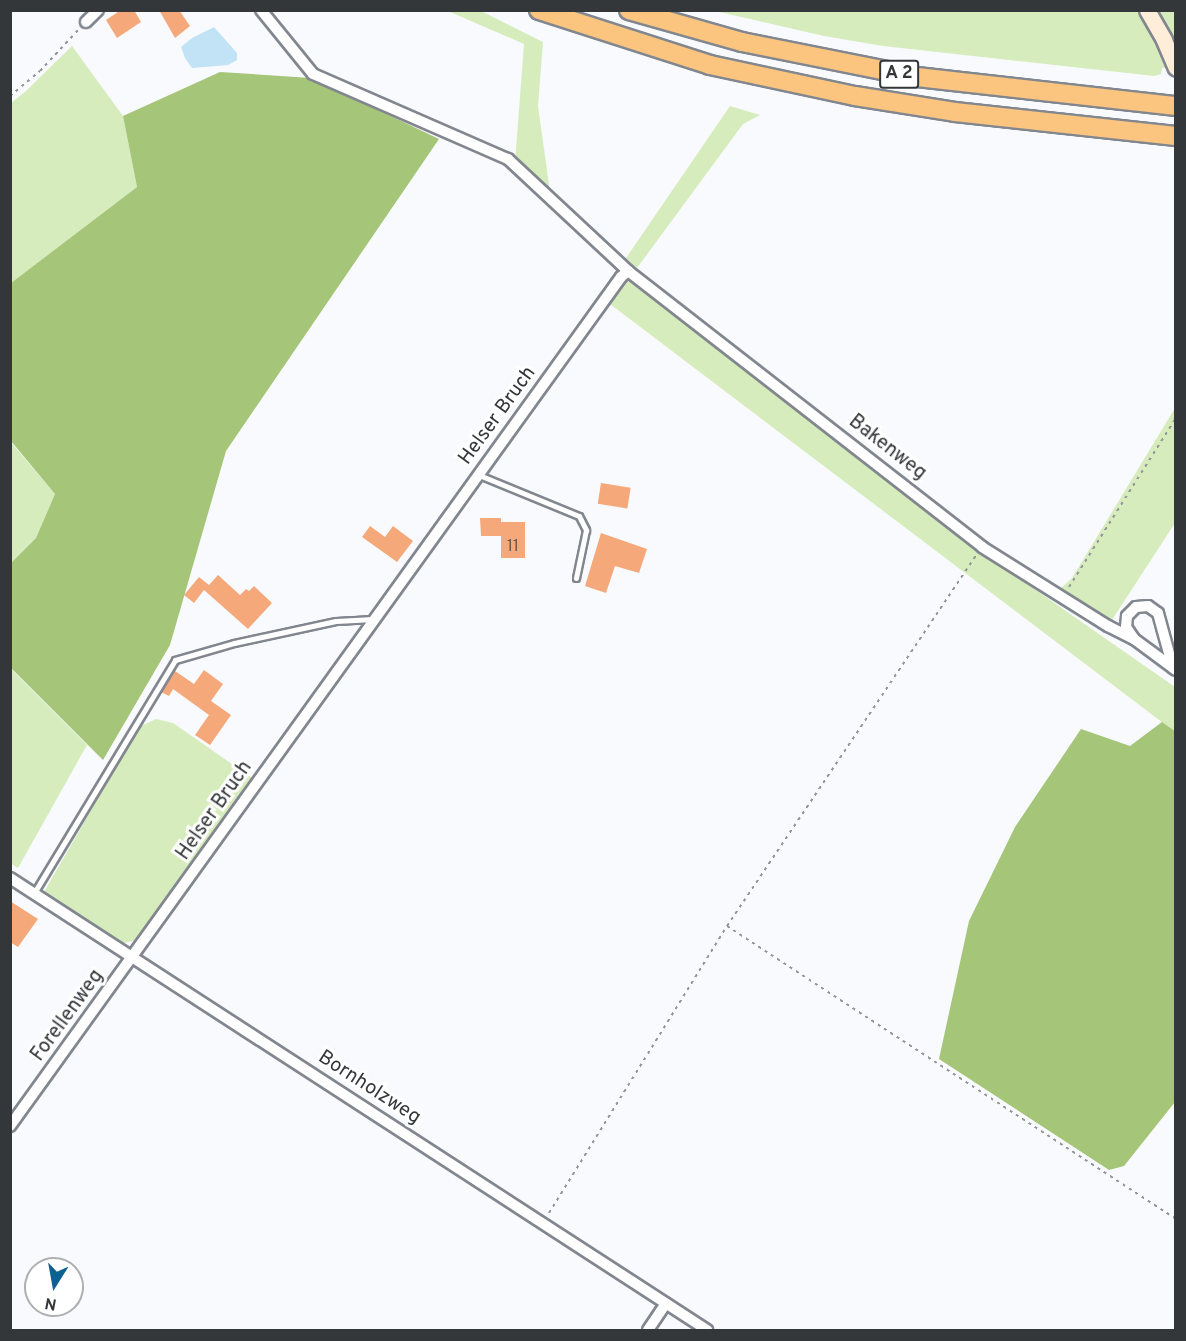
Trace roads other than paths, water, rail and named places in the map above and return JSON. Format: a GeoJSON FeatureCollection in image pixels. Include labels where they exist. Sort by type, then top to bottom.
{"type":"FeatureCollection","features":[{"type":"Feature","properties":{"kind":"highway","name":"A 2"},"geometry":{"type":"LineString","coordinates":[[539,10],[710,65],[855,96],[955,112],[1176,136]]}},
{"type":"Feature","properties":{"kind":"highway","name":"A 2"},"geometry":{"type":"LineString","coordinates":[[628,10],[742,42],[907,75],[1176,106]]}},
{"type":"Feature","properties":{"kind":"street"},"geometry":{"type":"LineString","coordinates":[[86,22],[98,10]]}},
{"type":"Feature","properties":{"kind":"street"},"geometry":{"type":"LineString","coordinates":[[261,10],[314,74],[508,159],[628,271]]}},
{"type":"Feature","properties":{"kind":"street"},"geometry":{"type":"LineString","coordinates":[[1147,10],[1170,43],[1176,68]]}},
{"type":"Feature","properties":{"kind":"street","name":"Helser Bruch"},"geometry":{"type":"LineString","coordinates":[[133,956],[373,620],[621,277],[628,271]]}},
{"type":"Feature","properties":{"kind":"street","name":"Bakenweg"},"geometry":{"type":"LineString","coordinates":[[628,271],[982,547],[1108,626],[1134,639],[1174,669]]}},
{"type":"Feature","properties":{"kind":"street","name":"Bakenweg"},"geometry":{"type":"LineString","coordinates":[[1134,639],[1126,627],[1127,616],[1136,607],[1148,606],[1158,613],[1174,669]]}},
{"type":"Feature","properties":{"kind":"street","name":"Bornholzweg"},"geometry":{"type":"LineString","coordinates":[[10,878],[707,1330]]}},
{"type":"Feature","properties":{"kind":"street","name":"Forellenweg"},"geometry":{"type":"LineString","coordinates":[[10,1126],[133,956]]}},
{"type":"Feature","properties":{"kind":"street"},"geometry":{"type":"LineString","coordinates":[[648,1330],[666,1303]]}},
{"type":"Feature","properties":{"kind":"lane"},"geometry":{"type":"LineString","coordinates":[[478,475],[579,516],[586,530],[576,578]]}},
{"type":"Feature","properties":{"kind":"lane"},"geometry":{"type":"LineString","coordinates":[[34,893],[174,660],[234,643],[336,621],[373,620]]}},
{"type":"Feature","properties":{"kind":"water"},"geometry":{"type":"Polygon","coordinates":[[[214,27],[237,53],[237,60],[228,65],[192,68],[181,47],[192,38],[214,27]]]}}]}
